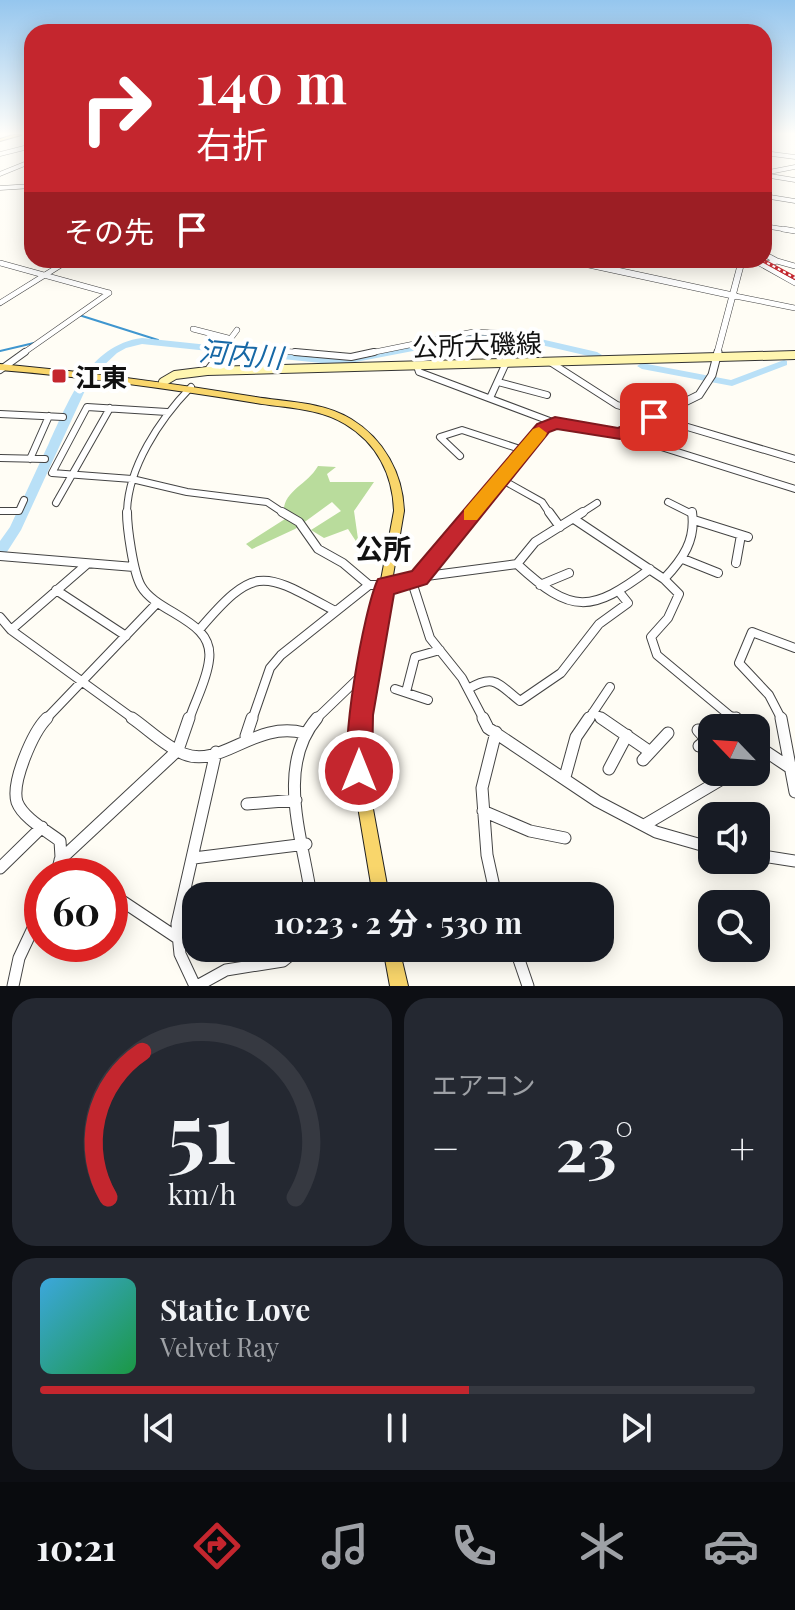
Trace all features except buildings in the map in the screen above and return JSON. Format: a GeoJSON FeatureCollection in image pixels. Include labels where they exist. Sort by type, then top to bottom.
{"type":"FeatureCollection","features":[{"type":"Feature","properties":{"kind":"main road","name":"公所大磯線"},"geometry":{"type":"LineString","coordinates":[[163,382],[175,375],[207,371],[793,353]]}},
{"type":"Feature","properties":{"kind":"main road"},"geometry":{"type":"LineString","coordinates":[[1,368],[163,382],[329,414],[350,423],[370,439],[390,466],[400,495],[358,739],[359,771],[379,882]]}},
{"type":"Feature","properties":{"kind":"main road"},"geometry":{"type":"LineString","coordinates":[[394,962],[399,986]]}},
{"type":"Feature","properties":{"kind":"street"},"geometry":{"type":"LineString","coordinates":[[0,188],[24,186]]}},
{"type":"Feature","properties":{"kind":"street"},"geometry":{"type":"LineString","coordinates":[[772,197],[795,201]]}},
{"type":"Feature","properties":{"kind":"street"},"geometry":{"type":"LineString","coordinates":[[772,227],[795,231]]}},
{"type":"Feature","properties":{"kind":"street"},"geometry":{"type":"LineString","coordinates":[[772,258],[795,266]]}},
{"type":"Feature","properties":{"kind":"street"},"geometry":{"type":"LineString","coordinates":[[772,262],[777,261]]}},
{"type":"Feature","properties":{"kind":"street"},"geometry":{"type":"LineString","coordinates":[[0,263],[109,293],[1,368]]}},
{"type":"Feature","properties":{"kind":"street"},"geometry":{"type":"LineString","coordinates":[[0,303],[56,268]]}},
{"type":"Feature","properties":{"kind":"street"},"geometry":{"type":"LineString","coordinates":[[605,268],[795,308]]}},
{"type":"Feature","properties":{"kind":"street"},"geometry":{"type":"LineString","coordinates":[[620,434],[699,395],[710,381],[740,268]]}},
{"type":"Feature","properties":{"kind":"street"},"geometry":{"type":"LineString","coordinates":[[768,268],[795,283]]}},
{"type":"Feature","properties":{"kind":"street"},"geometry":{"type":"LineString","coordinates":[[193,329],[228,338]]}},
{"type":"Feature","properties":{"kind":"street"},"geometry":{"type":"LineString","coordinates":[[207,371],[228,338],[237,330]]}},
{"type":"Feature","properties":{"kind":"street"},"geometry":{"type":"LineString","coordinates":[[222,348],[351,357],[473,332],[520,334],[490,398]]}},
{"type":"Feature","properties":{"kind":"street"},"geometry":{"type":"LineString","coordinates":[[550,362],[617,405],[795,459]]}},
{"type":"Feature","properties":{"kind":"street"},"geometry":{"type":"LineString","coordinates":[[417,366],[419,372],[555,423],[620,434],[795,489]]}},
{"type":"Feature","properties":{"kind":"street"},"geometry":{"type":"LineString","coordinates":[[498,382],[547,395]]}},
{"type":"Feature","properties":{"kind":"street"},"geometry":{"type":"LineString","coordinates":[[62,858],[178,750],[210,659],[206,641],[199,630],[157,603],[140,585],[127,521],[127,493],[132,479],[167,412],[191,387]]}},
{"type":"Feature","properties":{"kind":"street"},"geometry":{"type":"LineString","coordinates":[[167,412],[87,407],[52,473],[132,479],[187,492],[267,502],[299,522],[318,549],[343,563],[369,585]]}},
{"type":"Feature","properties":{"kind":"street"},"geometry":{"type":"LineString","coordinates":[[56,503],[110,408]]}},
{"type":"Feature","properties":{"kind":"street"},"geometry":{"type":"LineString","coordinates":[[0,414],[63,417]]}},
{"type":"Feature","properties":{"kind":"street"},"geometry":{"type":"LineString","coordinates":[[30,459],[49,416]]}},
{"type":"Feature","properties":{"kind":"street"},"geometry":{"type":"LineString","coordinates":[[555,423],[543,428],[523,450],[416,580],[422,620],[468,689],[488,728],[597,801],[646,824],[656,832],[698,844]]}},
{"type":"Feature","properties":{"kind":"street"},"geometry":{"type":"LineString","coordinates":[[460,456],[440,437],[462,430],[523,450]]}},
{"type":"Feature","properties":{"kind":"street"},"geometry":{"type":"LineString","coordinates":[[0,458],[60,459]]}},
{"type":"Feature","properties":{"kind":"street"},"geometry":{"type":"LineString","coordinates":[[499,478],[542,502],[560,527]]}},
{"type":"Feature","properties":{"kind":"street"},"geometry":{"type":"LineString","coordinates":[[0,511],[19,511],[24,500]]}},
{"type":"Feature","properties":{"kind":"street"},"geometry":{"type":"LineString","coordinates":[[664,579],[683,559],[694,520],[692,511],[668,502]]}},
{"type":"Feature","properties":{"kind":"street"},"geometry":{"type":"LineString","coordinates":[[246,736],[270,668],[369,585],[416,580],[445,571],[517,564],[535,542],[597,503]]}},
{"type":"Feature","properties":{"kind":"street"},"geometry":{"type":"LineString","coordinates":[[574,519],[650,569],[679,594],[668,618],[651,637],[651,646],[657,655],[731,714]]}},
{"type":"Feature","properties":{"kind":"street"},"geometry":{"type":"LineString","coordinates":[[694,520],[744,536],[736,563]]}},
{"type":"Feature","properties":{"kind":"street"},"geometry":{"type":"LineString","coordinates":[[0,556],[134,567]]}},
{"type":"Feature","properties":{"kind":"street"},"geometry":{"type":"LineString","coordinates":[[683,559],[718,573]]}},
{"type":"Feature","properties":{"kind":"street"},"geometry":{"type":"LineString","coordinates":[[517,564],[553,598],[578,607],[620,593],[650,569]]}},
{"type":"Feature","properties":{"kind":"street"},"geometry":{"type":"LineString","coordinates":[[11,630],[86,565]]}},
{"type":"Feature","properties":{"kind":"street"},"geometry":{"type":"LineString","coordinates":[[540,585],[569,573]]}},
{"type":"Feature","properties":{"kind":"street"},"geometry":{"type":"LineString","coordinates":[[199,630],[236,587],[268,579],[279,581],[335,611]]}},
{"type":"Feature","properties":{"kind":"street"},"geometry":{"type":"LineString","coordinates":[[56,590],[126,636]]}},
{"type":"Feature","properties":{"kind":"street"},"geometry":{"type":"LineString","coordinates":[[468,689],[485,679],[492,680],[520,701],[561,673],[599,624],[628,603],[620,593]]}},
{"type":"Feature","properties":{"kind":"street"},"geometry":{"type":"LineString","coordinates":[[60,858],[60,841],[17,801],[18,780],[41,724],[157,603]]}},
{"type":"Feature","properties":{"kind":"street"},"geometry":{"type":"LineString","coordinates":[[0,617],[11,630],[178,750],[201,757],[246,736],[275,730],[304,733]]}},
{"type":"Feature","properties":{"kind":"street"},"geometry":{"type":"LineString","coordinates":[[795,648],[752,632],[739,663],[773,687],[785,703],[793,725],[789,767],[795,792]]}},
{"type":"Feature","properties":{"kind":"street"},"geometry":{"type":"LineString","coordinates":[[428,700],[400,691],[415,657],[440,650]]}},
{"type":"Feature","properties":{"kind":"street"},"geometry":{"type":"LineString","coordinates":[[310,882],[306,844],[296,800],[294,754],[304,733],[332,697],[363,674],[368,674]]}},
{"type":"Feature","properties":{"kind":"street"},"geometry":{"type":"LineString","coordinates":[[565,777],[576,737],[610,687]]}},
{"type":"Feature","properties":{"kind":"street"},"geometry":{"type":"LineString","coordinates":[[593,712],[627,735],[646,756],[668,733]]}},
{"type":"Feature","properties":{"kind":"street"},"geometry":{"type":"LineString","coordinates":[[494,882],[483,811],[484,773],[496,732]]}},
{"type":"Feature","properties":{"kind":"street"},"geometry":{"type":"LineString","coordinates":[[609,769],[627,735]]}},
{"type":"Feature","properties":{"kind":"street"},"geometry":{"type":"LineString","coordinates":[[216,752],[202,806],[194,858],[179,909],[176,937],[183,963],[196,986],[224,971],[271,967],[284,962]]}},
{"type":"Feature","properties":{"kind":"street"},"geometry":{"type":"LineString","coordinates":[[770,755],[789,767]]}},
{"type":"Feature","properties":{"kind":"street"},"geometry":{"type":"LineString","coordinates":[[646,824],[710,786]]}},
{"type":"Feature","properties":{"kind":"street"},"geometry":{"type":"LineString","coordinates":[[247,804],[296,800]]}},
{"type":"Feature","properties":{"kind":"street"},"geometry":{"type":"LineString","coordinates":[[483,811],[530,831],[565,838]]}},
{"type":"Feature","properties":{"kind":"street"},"geometry":{"type":"LineString","coordinates":[[0,868],[42,827]]}},
{"type":"Feature","properties":{"kind":"street"},"geometry":{"type":"LineString","coordinates":[[194,858],[306,844]]}},
{"type":"Feature","properties":{"kind":"street"},"geometry":{"type":"LineString","coordinates":[[770,857],[795,861]]}},
{"type":"Feature","properties":{"kind":"street"},"geometry":{"type":"LineString","coordinates":[[128,905],[176,937]]}},
{"type":"Feature","properties":{"kind":"street"},"geometry":{"type":"LineString","coordinates":[[13,986],[24,947]]}},
{"type":"Feature","properties":{"kind":"street"},"geometry":{"type":"LineString","coordinates":[[520,962],[528,986]]}},
{"type":"Feature","properties":{"kind":"green space"},"geometry":{"type":"Polygon","coordinates":[[[318,466],[336,467],[327,474],[330,482],[374,482],[354,511],[359,546],[348,529],[324,538],[311,530],[341,511],[332,502],[295,529],[252,549],[246,544],[285,519],[284,510],[289,496],[318,466]]]}},
{"type":"Feature","properties":{"kind":"waterway"},"geometry":{"type":"LineString","coordinates":[[79,315],[158,340],[158,343]]}},
{"type":"Feature","properties":{"kind":"waterway","name":"河内川"},"geometry":{"type":"LineString","coordinates":[[0,551],[15,530],[79,390],[97,366],[123,346],[142,341],[340,362],[488,334]]}},
{"type":"Feature","properties":{"kind":"waterway","name":"河内川"},"geometry":{"type":"LineString","coordinates":[[506,334],[597,355]]}},
{"type":"Feature","properties":{"kind":"waterway"},"geometry":{"type":"LineString","coordinates":[[0,351],[34,343]]}},
{"type":"Feature","properties":{"kind":"waterway","name":"河内川"},"geometry":{"type":"LineString","coordinates":[[642,366],[732,383],[784,363]]}},
{"type":"Feature","properties":{"kind":"railway"},"geometry":{"type":"LineString","coordinates":[[772,265],[795,278]]}},
{"type":"Feature","properties":{"kind":"slow traffic"},"geometry":{"type":"LineString","coordinates":[[470,515],[539,433]]}},
{"type":"Feature","properties":{"kind":"place","name":"江東"},"geometry":{"type":"Point","coordinates":[59,376]}},
{"type":"Feature","properties":{"kind":"district","name":"公所"},"geometry":{"type":"Point","coordinates":[383,547]}},
{"type":"Feature","properties":{"kind":"route"},"geometry":{"type":"LineString","coordinates":[[359,771],[361,715],[386,585],[404,584],[419,577],[543,428],[555,423],[620,434],[654,417]]}}]}
